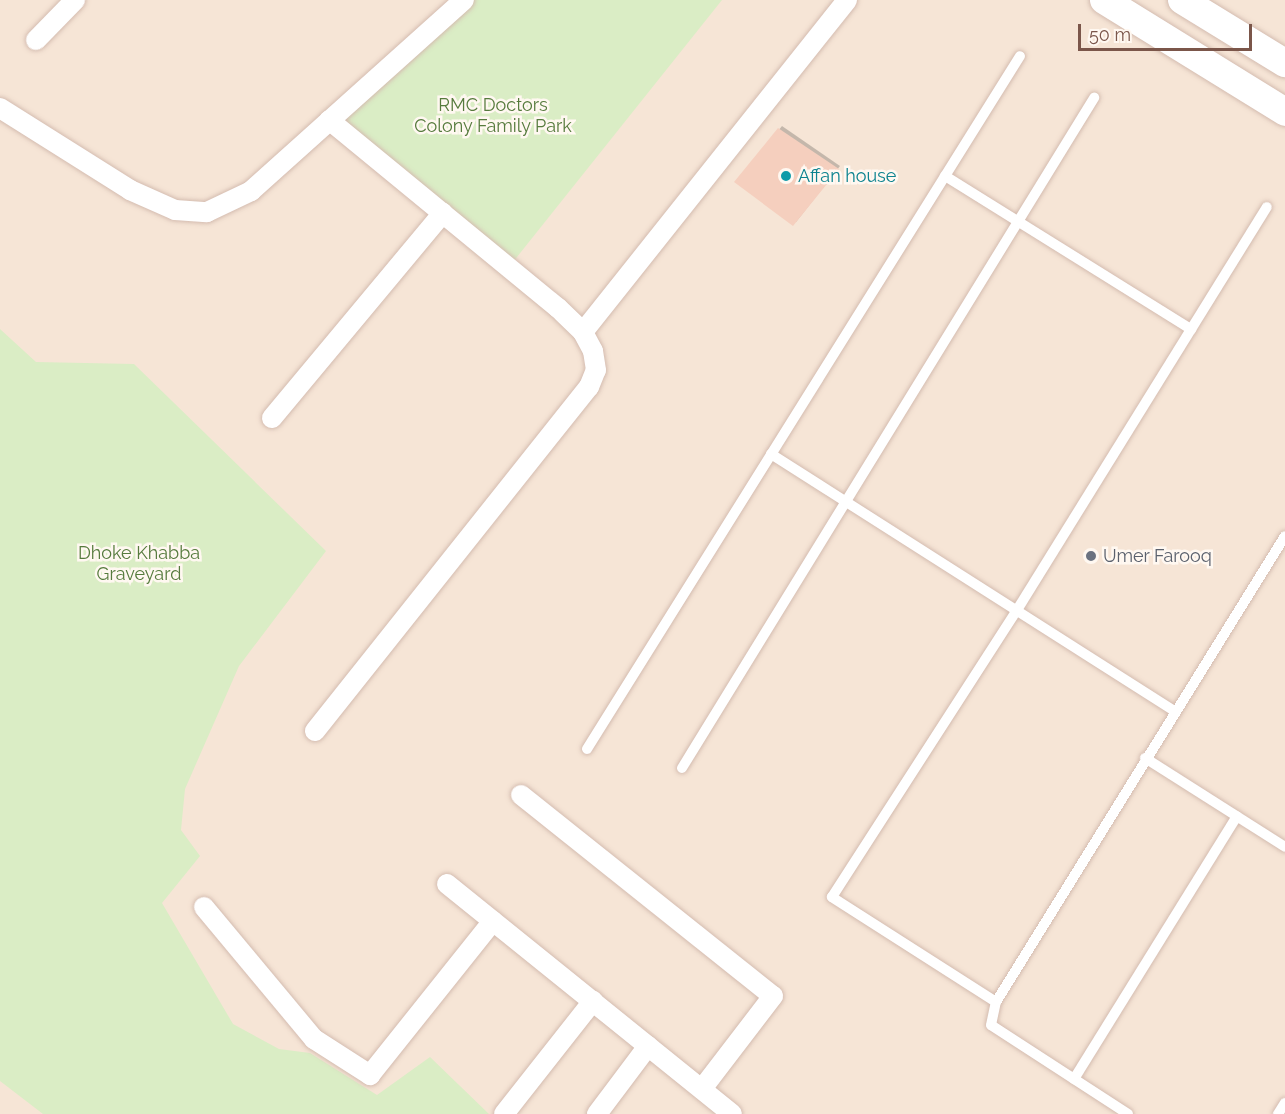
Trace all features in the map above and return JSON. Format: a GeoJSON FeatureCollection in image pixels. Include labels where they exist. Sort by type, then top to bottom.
{"type":"FeatureCollection","features":[{"type":"Feature","properties":{"kind":"main road"},"geometry":{"type":"LineString","coordinates":[[1104,0],[1285,112]]}},
{"type":"Feature","properties":{"kind":"main road"},"geometry":{"type":"LineString","coordinates":[[1182,0],[1285,63]]}},
{"type":"Feature","properties":{"kind":"street"},"geometry":{"type":"LineString","coordinates":[[36,40],[75,0]]}},
{"type":"Feature","properties":{"kind":"street"},"geometry":{"type":"LineString","coordinates":[[0,108],[130,190],[175,210],[207,213],[251,191],[464,0]]}},
{"type":"Feature","properties":{"kind":"street"},"geometry":{"type":"LineString","coordinates":[[583,332],[847,0]]}},
{"type":"Feature","properties":{"kind":"street"},"geometry":{"type":"LineString","coordinates":[[315,730],[589,387],[596,370],[593,351],[583,332],[329,120]]}},
{"type":"Feature","properties":{"kind":"street"},"geometry":{"type":"LineString","coordinates":[[272,418],[443,213]]}},
{"type":"Feature","properties":{"kind":"street"},"geometry":{"type":"LineString","coordinates":[[521,795],[773,996],[702,1089]]}},
{"type":"Feature","properties":{"kind":"street"},"geometry":{"type":"LineString","coordinates":[[447,884],[732,1114]]}},
{"type":"Feature","properties":{"kind":"street"},"geometry":{"type":"LineString","coordinates":[[204,907],[314,1039],[370,1075],[493,921]]}},
{"type":"Feature","properties":{"kind":"street"},"geometry":{"type":"LineString","coordinates":[[504,1114],[593,1002]]}},
{"type":"Feature","properties":{"kind":"street"},"geometry":{"type":"LineString","coordinates":[[597,1114],[648,1046]]}},
{"type":"Feature","properties":{"kind":"lane"},"geometry":{"type":"LineString","coordinates":[[587,749],[1020,56]]}},
{"type":"Feature","properties":{"kind":"lane"},"geometry":{"type":"LineString","coordinates":[[682,768],[1094,98]]}},
{"type":"Feature","properties":{"kind":"lane"},"geometry":{"type":"LineString","coordinates":[[945,176],[1191,328]]}},
{"type":"Feature","properties":{"kind":"lane"},"geometry":{"type":"LineString","coordinates":[[996,1002],[832,897],[1017,610],[1266,207]]}},
{"type":"Feature","properties":{"kind":"lane"},"geometry":{"type":"LineString","coordinates":[[771,453],[1174,711]]}},
{"type":"Feature","properties":{"kind":"lane"},"geometry":{"type":"LineString","coordinates":[[1128,1114],[991,1025],[996,1002],[1174,711],[1285,536]]}},
{"type":"Feature","properties":{"kind":"lane"},"geometry":{"type":"LineString","coordinates":[[1145,758],[1285,847]]}},
{"type":"Feature","properties":{"kind":"lane"},"geometry":{"type":"LineString","coordinates":[[1074,1079],[1237,816]]}},
{"type":"Feature","properties":{"kind":"lane"},"geometry":{"type":"LineString","coordinates":[[1278,1114],[1285,1103]]}},
{"type":"Feature","properties":{"kind":"shaded area"},"geometry":{"type":"Polygon","coordinates":[[[0,0],[1285,0],[1285,1114],[0,1114],[0,0]]]}},
{"type":"Feature","properties":{"kind":"green space","name":"RMC Doctors Colony Family Park"},"geometry":{"type":"Polygon","coordinates":[[[464,0],[722,0],[509,267],[329,120],[464,0]]]}},
{"type":"Feature","properties":{"kind":"green space","name":"Dhoke Khabba Graveyard"},"geometry":{"type":"Polygon","coordinates":[[[0,329],[36,362],[134,364],[326,551],[239,666],[185,789],[181,830],[200,856],[162,903],[233,1024],[279,1049],[310,1053],[377,1095],[430,1057],[489,1114],[43,1114],[0,1081],[0,329]]]}},
{"type":"Feature","properties":{"kind":"building","name":"Affan house"},"geometry":{"type":"Polygon","coordinates":[[[778,128],[839,169],[793,226],[734,182],[778,128]]]}},
{"type":"Feature","properties":{"kind":"place","name":"Affan house"},"geometry":{"type":"Point","coordinates":[786,176]}},
{"type":"Feature","properties":{"kind":"place","name":"Umer Farooq"},"geometry":{"type":"Point","coordinates":[1091,556]}}]}
